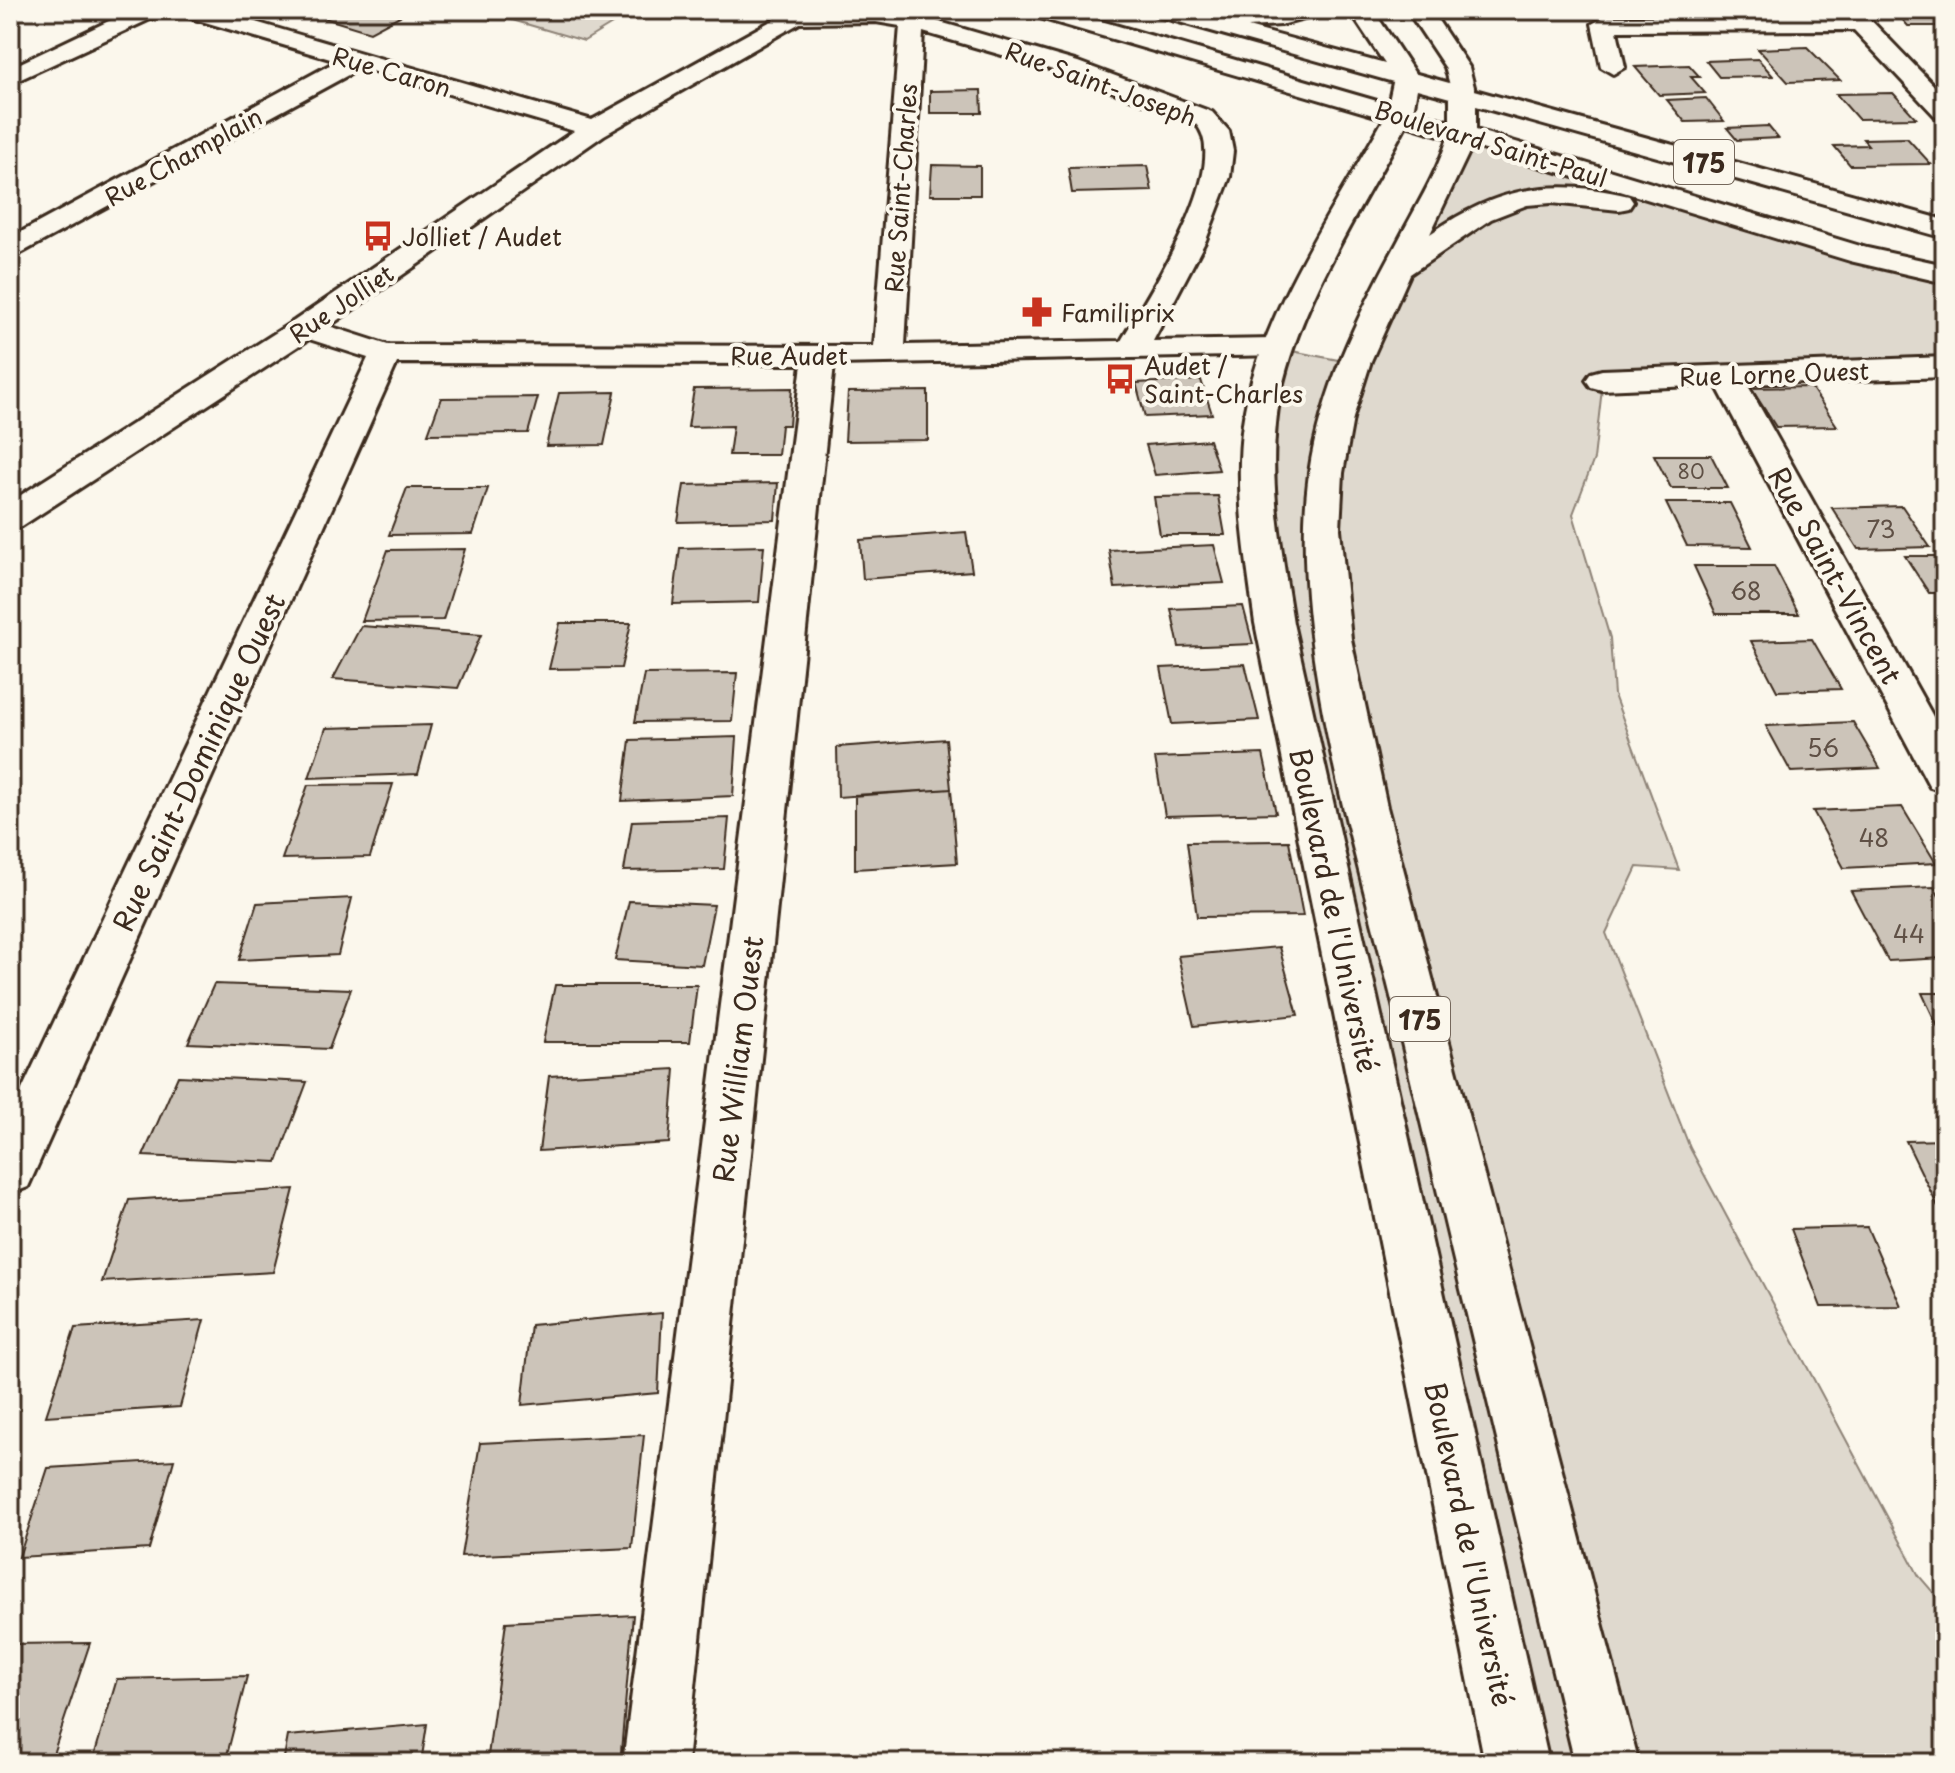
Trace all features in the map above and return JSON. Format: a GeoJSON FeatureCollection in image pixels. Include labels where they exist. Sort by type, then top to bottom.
{"type":"FeatureCollection","features":[{"type":"Feature","properties":{"kind":"street"},"geometry":{"type":"LineString","coordinates":[[10,77],[151,10]]}},
{"type":"Feature","properties":{"kind":"street","name":"Rue Caron"},"geometry":{"type":"LineString","coordinates":[[189,10],[595,129]]}},
{"type":"Feature","properties":{"kind":"street","name":"Boulevard Saint-Paul"},"geometry":{"type":"LineString","coordinates":[[1038,10],[1462,133],[1860,255],[1945,274]]}},
{"type":"Feature","properties":{"kind":"street","name":"Boulevard Saint-Paul"},"geometry":{"type":"LineString","coordinates":[[1162,10],[1945,229]]}},
{"type":"Feature","properties":{"kind":"street"},"geometry":{"type":"LineString","coordinates":[[1201,20],[1281,18],[1311,10]]}},
{"type":"Feature","properties":{"kind":"street"},"geometry":{"type":"LineString","coordinates":[[1361,10],[1406,78]]}},
{"type":"Feature","properties":{"kind":"street","name":"Boulevard de l'Université"},"geometry":{"type":"LineString","coordinates":[[1419,10],[1457,67],[1463,95],[1462,133],[1456,155],[1393,276],[1354,363],[1328,442],[1320,525],[1332,652],[1370,822],[1607,1763]]}},
{"type":"Feature","properties":{"kind":"street","name":"Rue Saint-Joseph"},"geometry":{"type":"LineString","coordinates":[[795,16],[876,15],[912,21],[1069,67],[1203,117],[1216,129],[1220,149],[1213,195],[1133,348]]}},
{"type":"Feature","properties":{"kind":"street","name":"Rue Jolliet"},"geometry":{"type":"LineString","coordinates":[[10,518],[305,328],[595,129],[795,16]]}},
{"type":"Feature","properties":{"kind":"street"},"geometry":{"type":"LineString","coordinates":[[1613,67],[1604,24],[1853,16],[1945,112]]}},
{"type":"Feature","properties":{"kind":"street","name":"Rue Saint-Charles"},"geometry":{"type":"LineString","coordinates":[[889,355],[912,21]]}},
{"type":"Feature","properties":{"kind":"street","name":"Rue Champlain"},"geometry":{"type":"LineString","coordinates":[[10,250],[356,61]]}},
{"type":"Feature","properties":{"kind":"street","name":"Boulevard de l'Université"},"geometry":{"type":"LineString","coordinates":[[1406,78],[1399,115],[1295,306],[1276,348],[1259,423],[1258,498],[1274,623],[1517,1763]]}},
{"type":"Feature","properties":{"kind":"street"},"geometry":{"type":"LineString","coordinates":[[1393,276],[1475,213],[1496,203],[1556,195],[1632,205],[1860,255]]}},
{"type":"Feature","properties":{"kind":"street","name":"Rue Audet"},"geometry":{"type":"LineString","coordinates":[[305,328],[386,354],[889,355],[1133,348],[1276,348]]}},
{"type":"Feature","properties":{"kind":"street","name":"Rue Saint-Dominique Ouest"},"geometry":{"type":"LineString","coordinates":[[10,1170],[386,354]]}},
{"type":"Feature","properties":{"kind":"street","name":"Rue William Ouest"},"geometry":{"type":"LineString","coordinates":[[655,1763],[819,355]]}},
{"type":"Feature","properties":{"kind":"street","name":"Rue Lorne Ouest"},"geometry":{"type":"LineString","coordinates":[[1602,380],[1945,367]]}},
{"type":"Feature","properties":{"kind":"street","name":"Rue Saint-Vincent"},"geometry":{"type":"LineString","coordinates":[[1726,375],[1945,776]]}},
{"type":"Feature","properties":{"kind":"shaded area"},"geometry":{"type":"Polygon","coordinates":[[[478,10],[635,10],[584,41],[478,10]]]}},
{"type":"Feature","properties":{"kind":"shaded area"},"geometry":{"type":"Polygon","coordinates":[[[1462,133],[1945,274],[1945,367],[1603,380],[1594,459],[1573,514],[1610,638],[1614,695],[1679,870],[1637,867],[1606,933],[1690,1148],[1919,1576],[1945,1606],[1945,1763],[1517,1763],[1258,513],[1276,348],[1354,363],[1462,133]]]}},
{"type":"Feature","properties":{"kind":"building"},"geometry":{"type":"Polygon","coordinates":[[[340,10],[411,10],[370,32],[324,18],[340,10]]]}},
{"type":"Feature","properties":{"kind":"building"},"geometry":{"type":"Polygon","coordinates":[[[1894,10],[1945,10],[1945,26],[1908,26],[1894,10]]]}},
{"type":"Feature","properties":{"kind":"building"},"geometry":{"type":"Polygon","coordinates":[[[1807,47],[1840,80],[1788,82],[1758,49],[1807,47]]]}},
{"type":"Feature","properties":{"kind":"building"},"geometry":{"type":"Polygon","coordinates":[[[1758,59],[1773,76],[1719,77],[1706,61],[1758,59]]]}},
{"type":"Feature","properties":{"kind":"building"},"geometry":{"type":"Polygon","coordinates":[[[1689,65],[1700,77],[1691,77],[1705,93],[1659,95],[1635,67],[1689,65]]]}},
{"type":"Feature","properties":{"kind":"building"},"geometry":{"type":"Polygon","coordinates":[[[981,90],[982,113],[930,113],[930,91],[981,90]]]}},
{"type":"Feature","properties":{"kind":"building"},"geometry":{"type":"Polygon","coordinates":[[[1893,93],[1916,118],[1858,119],[1836,94],[1893,93]]]}},
{"type":"Feature","properties":{"kind":"building"},"geometry":{"type":"Polygon","coordinates":[[[1706,98],[1724,121],[1685,122],[1667,100],[1706,98]]]}},
{"type":"Feature","properties":{"kind":"building"},"geometry":{"type":"Polygon","coordinates":[[[1768,126],[1778,138],[1737,140],[1727,128],[1768,126]]]}},
{"type":"Feature","properties":{"kind":"building"},"geometry":{"type":"Polygon","coordinates":[[[1907,138],[1931,164],[1850,165],[1834,146],[1868,145],[1863,139],[1907,138]]]}},
{"type":"Feature","properties":{"kind":"building"},"geometry":{"type":"Polygon","coordinates":[[[932,165],[980,166],[980,195],[930,195],[932,165]]]}},
{"type":"Feature","properties":{"kind":"building"},"geometry":{"type":"Polygon","coordinates":[[[1147,166],[1152,191],[1072,193],[1068,168],[1147,166]]]}},
{"type":"Feature","properties":{"kind":"building"},"geometry":{"type":"Polygon","coordinates":[[[1201,380],[1212,414],[1145,417],[1136,383],[1201,380]]]}},
{"type":"Feature","properties":{"kind":"building"},"geometry":{"type":"Polygon","coordinates":[[[1811,387],[1837,426],[1776,427],[1751,388],[1811,387]]]}},
{"type":"Feature","properties":{"kind":"building"},"geometry":{"type":"Polygon","coordinates":[[[792,388],[789,425],[781,425],[778,455],[729,455],[733,426],[688,427],[694,389],[792,388]]]}},
{"type":"Feature","properties":{"kind":"building"},"geometry":{"type":"Polygon","coordinates":[[[928,391],[928,440],[845,441],[848,392],[928,391]]]}},
{"type":"Feature","properties":{"kind":"building"},"geometry":{"type":"Polygon","coordinates":[[[615,392],[604,445],[546,446],[559,393],[615,392]]]}},
{"type":"Feature","properties":{"kind":"building"},"geometry":{"type":"Polygon","coordinates":[[[538,397],[528,433],[428,434],[441,398],[538,397]]]}},
{"type":"Feature","properties":{"kind":"building"},"geometry":{"type":"Polygon","coordinates":[[[1209,440],[1219,470],[1155,475],[1146,445],[1209,440]]]}},
{"type":"Feature","properties":{"kind":"building"},"geometry":{"type":"Polygon","coordinates":[[[1654,455],[1711,455],[1728,488],[1671,488],[1654,455]]]}},
{"type":"Feature","properties":{"kind":"building"},"geometry":{"type":"Polygon","coordinates":[[[778,483],[775,520],[678,522],[684,485],[778,483]]]}},
{"type":"Feature","properties":{"kind":"building"},"geometry":{"type":"Polygon","coordinates":[[[407,488],[488,488],[473,534],[389,535],[407,488]]]}},
{"type":"Feature","properties":{"kind":"building"},"geometry":{"type":"Polygon","coordinates":[[[1218,496],[1225,535],[1160,535],[1154,497],[1218,496]]]}},
{"type":"Feature","properties":{"kind":"building"},"geometry":{"type":"Polygon","coordinates":[[[1666,503],[1730,503],[1752,547],[1687,546],[1666,503]]]}},
{"type":"Feature","properties":{"kind":"building"},"geometry":{"type":"Polygon","coordinates":[[[1902,506],[1930,547],[1858,549],[1832,508],[1902,506]]]}},
{"type":"Feature","properties":{"kind":"building"},"geometry":{"type":"Polygon","coordinates":[[[966,532],[972,571],[863,579],[860,540],[966,532]]]}},
{"type":"Feature","properties":{"kind":"building"},"geometry":{"type":"Polygon","coordinates":[[[1214,545],[1224,583],[1115,588],[1109,550],[1214,545]]]}},
{"type":"Feature","properties":{"kind":"building"},"geometry":{"type":"Polygon","coordinates":[[[764,546],[759,602],[673,604],[680,548],[764,546]]]}},
{"type":"Feature","properties":{"kind":"building"},"geometry":{"type":"Polygon","coordinates":[[[465,549],[443,620],[362,621],[388,550],[465,549]]]}},
{"type":"Feature","properties":{"kind":"building"},"geometry":{"type":"Polygon","coordinates":[[[1905,556],[1945,556],[1945,593],[1929,593],[1905,556]]]}},
{"type":"Feature","properties":{"kind":"building"},"geometry":{"type":"Polygon","coordinates":[[[1694,566],[1774,566],[1799,614],[1716,614],[1694,566]]]}},
{"type":"Feature","properties":{"kind":"building"},"geometry":{"type":"Polygon","coordinates":[[[1243,606],[1253,644],[1179,647],[1171,609],[1243,606]]]}},
{"type":"Feature","properties":{"kind":"building"},"geometry":{"type":"Polygon","coordinates":[[[560,623],[631,623],[621,668],[549,669],[560,623]]]}},
{"type":"Feature","properties":{"kind":"building"},"geometry":{"type":"Polygon","coordinates":[[[361,626],[481,635],[458,688],[333,679],[361,626]]]}},
{"type":"Feature","properties":{"kind":"building"},"geometry":{"type":"Polygon","coordinates":[[[1812,639],[1841,689],[1777,691],[1751,641],[1812,639]]]}},
{"type":"Feature","properties":{"kind":"building"},"geometry":{"type":"Polygon","coordinates":[[[1245,664],[1259,720],[1172,724],[1161,668],[1245,664]]]}},
{"type":"Feature","properties":{"kind":"building"},"geometry":{"type":"Polygon","coordinates":[[[737,673],[732,721],[635,722],[644,674],[737,673]]]}},
{"type":"Feature","properties":{"kind":"building"},"geometry":{"type":"Polygon","coordinates":[[[1853,722],[1880,768],[1791,772],[1766,726],[1853,722]]]}},
{"type":"Feature","properties":{"kind":"building"},"geometry":{"type":"Polygon","coordinates":[[[431,725],[418,774],[309,778],[326,728],[431,725]]]}},
{"type":"Feature","properties":{"kind":"building"},"geometry":{"type":"Polygon","coordinates":[[[737,737],[733,796],[622,801],[630,740],[737,737]]]}},
{"type":"Feature","properties":{"kind":"building"},"geometry":{"type":"Polygon","coordinates":[[[946,739],[951,789],[838,797],[837,747],[946,739]]]}},
{"type":"Feature","properties":{"kind":"building"},"geometry":{"type":"Polygon","coordinates":[[[1263,754],[1276,813],[1165,816],[1155,758],[1263,754]]]}},
{"type":"Feature","properties":{"kind":"building"},"geometry":{"type":"Polygon","coordinates":[[[393,784],[370,857],[282,859],[308,785],[393,784]]]}},
{"type":"Feature","properties":{"kind":"building"},"geometry":{"type":"Polygon","coordinates":[[[951,789],[957,863],[855,869],[855,795],[951,789]]]}},
{"type":"Feature","properties":{"kind":"building"},"geometry":{"type":"Polygon","coordinates":[[[1902,807],[1936,863],[1844,868],[1813,811],[1902,807]]]}},
{"type":"Feature","properties":{"kind":"building"},"geometry":{"type":"Polygon","coordinates":[[[729,818],[724,869],[624,871],[632,821],[729,818]]]}},
{"type":"Feature","properties":{"kind":"building"},"geometry":{"type":"Polygon","coordinates":[[[1289,841],[1303,916],[1197,917],[1187,842],[1289,841]]]}},
{"type":"Feature","properties":{"kind":"building"},"geometry":{"type":"Polygon","coordinates":[[[1934,887],[1945,907],[1945,958],[1888,961],[1851,891],[1934,887]]]}},
{"type":"Feature","properties":{"kind":"building"},"geometry":{"type":"Polygon","coordinates":[[[352,898],[338,955],[239,960],[257,903],[352,898]]]}},
{"type":"Feature","properties":{"kind":"building"},"geometry":{"type":"Polygon","coordinates":[[[629,901],[714,905],[702,965],[615,960],[629,901]]]}},
{"type":"Feature","properties":{"kind":"building"},"geometry":{"type":"Polygon","coordinates":[[[1279,947],[1298,1015],[1194,1026],[1178,956],[1279,947]]]}},
{"type":"Feature","properties":{"kind":"building"},"geometry":{"type":"Polygon","coordinates":[[[214,984],[351,989],[329,1049],[188,1043],[214,984]]]}},
{"type":"Feature","properties":{"kind":"building"},"geometry":{"type":"Polygon","coordinates":[[[555,985],[697,985],[690,1042],[543,1042],[555,985]]]}},
{"type":"Feature","properties":{"kind":"building"},"geometry":{"type":"Polygon","coordinates":[[[1922,993],[1945,993],[1945,1042],[1922,993]]]}},
{"type":"Feature","properties":{"kind":"building"},"geometry":{"type":"Polygon","coordinates":[[[675,1069],[669,1143],[539,1151],[549,1076],[675,1069]]]}},
{"type":"Feature","properties":{"kind":"building"},"geometry":{"type":"Polygon","coordinates":[[[178,1076],[307,1082],[277,1162],[143,1156],[178,1076]]]}},
{"type":"Feature","properties":{"kind":"building"},"geometry":{"type":"Polygon","coordinates":[[[1945,1140],[1945,1221],[1906,1141],[1945,1140]]]}},
{"type":"Feature","properties":{"kind":"building"},"geometry":{"type":"Polygon","coordinates":[[[294,1189],[273,1272],[102,1282],[129,1200],[294,1189]]]}},
{"type":"Feature","properties":{"kind":"building"},"geometry":{"type":"Polygon","coordinates":[[[1867,1227],[1901,1306],[1821,1307],[1791,1229],[1867,1227]]]}},
{"type":"Feature","properties":{"kind":"building"},"geometry":{"type":"Polygon","coordinates":[[[662,1313],[658,1393],[522,1405],[531,1325],[662,1313]]]}},
{"type":"Feature","properties":{"kind":"building"},"geometry":{"type":"Polygon","coordinates":[[[204,1320],[180,1407],[46,1416],[75,1328],[204,1320]]]}},
{"type":"Feature","properties":{"kind":"building"},"geometry":{"type":"Polygon","coordinates":[[[644,1435],[632,1548],[461,1556],[480,1443],[644,1435]]]}},
{"type":"Feature","properties":{"kind":"building"},"geometry":{"type":"Polygon","coordinates":[[[174,1460],[149,1549],[19,1557],[48,1468],[174,1460]]]}},
{"type":"Feature","properties":{"kind":"building"},"geometry":{"type":"Polygon","coordinates":[[[633,1615],[620,1763],[487,1763],[506,1622],[633,1615]]]}},
{"type":"Feature","properties":{"kind":"building"},"geometry":{"type":"Polygon","coordinates":[[[90,1643],[50,1763],[10,1763],[10,1644],[90,1643]]]}},
{"type":"Feature","properties":{"kind":"building"},"geometry":{"type":"Polygon","coordinates":[[[247,1676],[225,1763],[92,1763],[117,1679],[247,1676]]]}},
{"type":"Feature","properties":{"kind":"building"},"geometry":{"type":"Polygon","coordinates":[[[427,1724],[421,1763],[283,1763],[288,1736],[427,1724]]]}},
{"type":"Feature","properties":{"kind":"place","name":"Jolliet / Audet"},"geometry":{"type":"Point","coordinates":[378,236]}},
{"type":"Feature","properties":{"kind":"place","name":"Familiprix"},"geometry":{"type":"Point","coordinates":[1037,312]}},
{"type":"Feature","properties":{"kind":"place","name":"Audet / Saint-Charles"},"geometry":{"type":"Point","coordinates":[1120,379]}}]}
